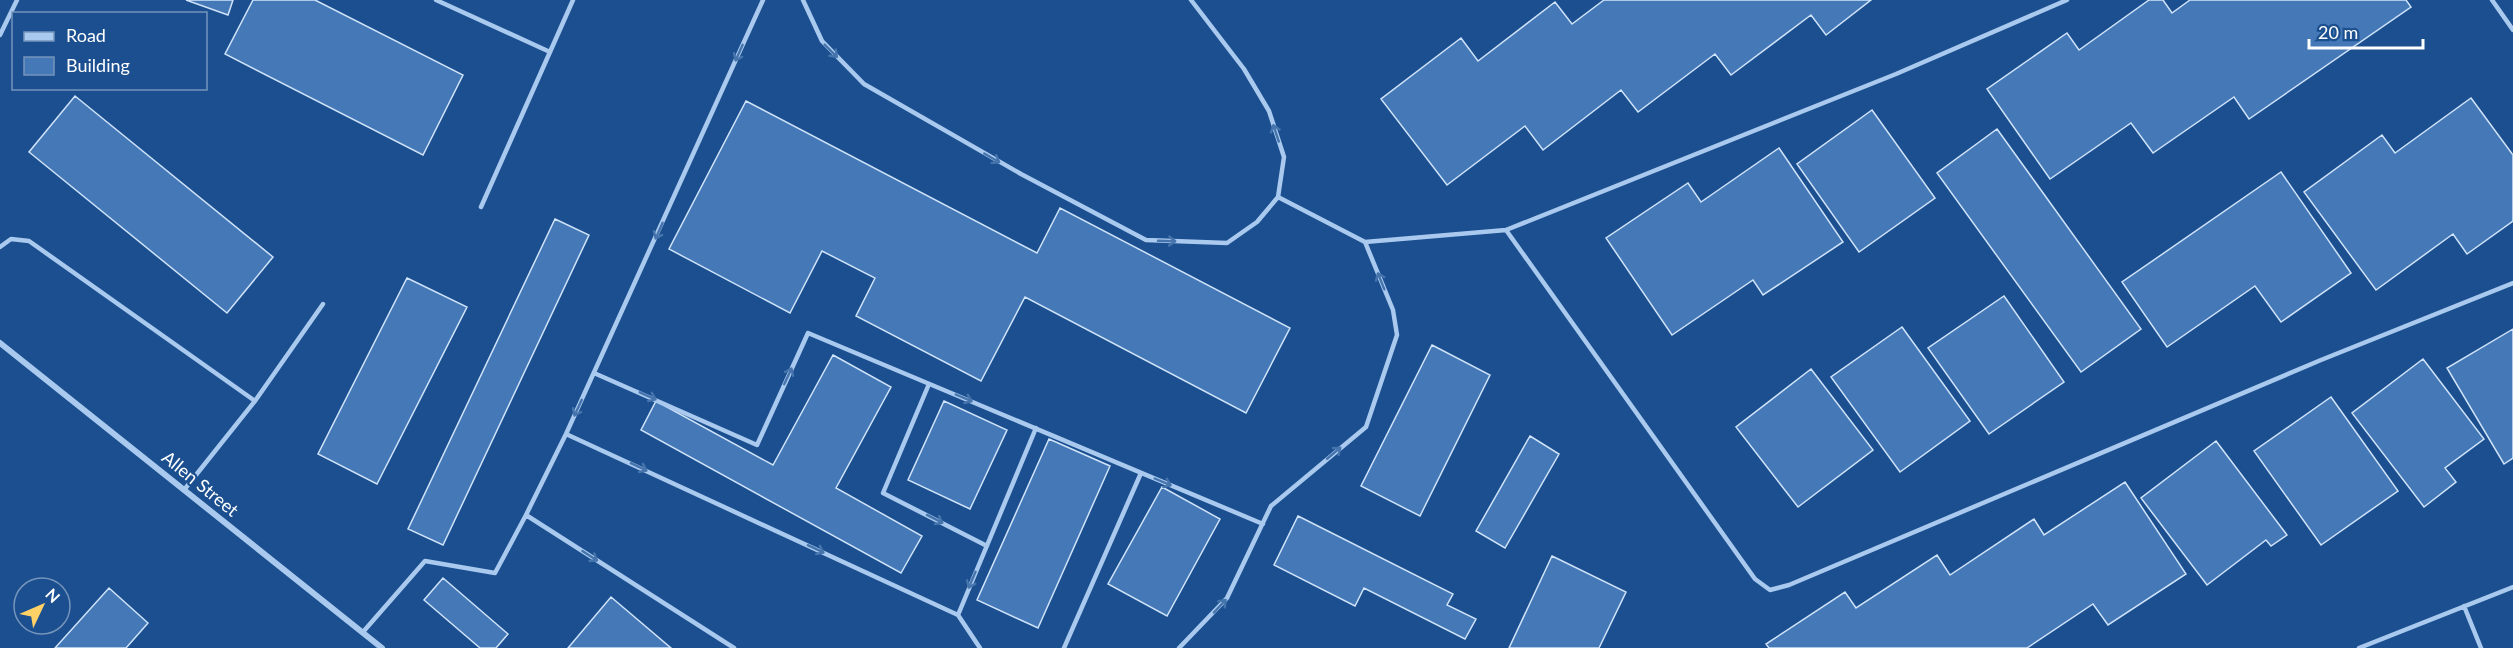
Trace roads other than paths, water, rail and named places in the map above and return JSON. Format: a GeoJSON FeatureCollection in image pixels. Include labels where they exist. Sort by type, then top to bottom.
{"type":"FeatureCollection","features":[{"type":"Feature","properties":{"kind":"street","name":"Allen Street"},"geometry":{"type":"LineString","coordinates":[[0,342],[382,648]]}},
{"type":"Feature","properties":{"kind":"lane"},"geometry":{"type":"LineString","coordinates":[[0,35],[16,0]]}},
{"type":"Feature","properties":{"kind":"lane"},"geometry":{"type":"LineString","coordinates":[[436,0],[550,52]]}},
{"type":"Feature","properties":{"kind":"lane"},"geometry":{"type":"LineString","coordinates":[[481,207],[573,0]]}},
{"type":"Feature","properties":{"kind":"lane"},"geometry":{"type":"LineString","coordinates":[[363,632],[425,561],[495,573],[566,434],[764,0]]}},
{"type":"Feature","properties":{"kind":"lane"},"geometry":{"type":"LineString","coordinates":[[803,0],[822,41],[864,84],[1021,174],[1146,240],[1227,243],[1257,222],[1278,197],[1284,156],[1269,111],[1244,69],[1191,0]]}},
{"type":"Feature","properties":{"kind":"lane"},"geometry":{"type":"LineString","coordinates":[[1278,197],[1365,242],[1506,230],[1896,74],[2067,0]]}},
{"type":"Feature","properties":{"kind":"lane"},"geometry":{"type":"LineString","coordinates":[[2492,0],[2513,30]]}},
{"type":"Feature","properties":{"kind":"lane"},"geometry":{"type":"LineString","coordinates":[[1506,230],[1755,579],[1770,590],[1789,585],[2321,360],[2513,283]]}},
{"type":"Feature","properties":{"kind":"lane"},"geometry":{"type":"LineString","coordinates":[[0,247],[11,239],[29,241],[255,401]]}},
{"type":"Feature","properties":{"kind":"lane"},"geometry":{"type":"LineString","coordinates":[[1179,648],[1227,598],[1271,506],[1366,427],[1397,335],[1393,310],[1365,242]]}},
{"type":"Feature","properties":{"kind":"lane"},"geometry":{"type":"LineString","coordinates":[[184,490],[255,401],[323,304]]}},
{"type":"Feature","properties":{"kind":"lane"},"geometry":{"type":"LineString","coordinates":[[594,373],[757,445],[808,333],[1263,524]]}},
{"type":"Feature","properties":{"kind":"lane"},"geometry":{"type":"LineString","coordinates":[[929,384],[883,493],[987,546]]}},
{"type":"Feature","properties":{"kind":"lane"},"geometry":{"type":"LineString","coordinates":[[958,615],[1036,428]]}},
{"type":"Feature","properties":{"kind":"lane"},"geometry":{"type":"LineString","coordinates":[[566,434],[958,615],[980,648]]}},
{"type":"Feature","properties":{"kind":"lane"},"geometry":{"type":"LineString","coordinates":[[1064,648],[1141,473]]}},
{"type":"Feature","properties":{"kind":"lane"},"geometry":{"type":"LineString","coordinates":[[526,515],[734,648]]}},
{"type":"Feature","properties":{"kind":"lane"},"geometry":{"type":"LineString","coordinates":[[2359,648],[2513,587]]}},
{"type":"Feature","properties":{"kind":"lane"},"geometry":{"type":"LineString","coordinates":[[2464,606],[2481,648]]}},
{"type":"Feature","properties":{"kind":"lane"},"geometry":{"type":"LineString","coordinates":[[1187,642],[1191,648]]}}]}
